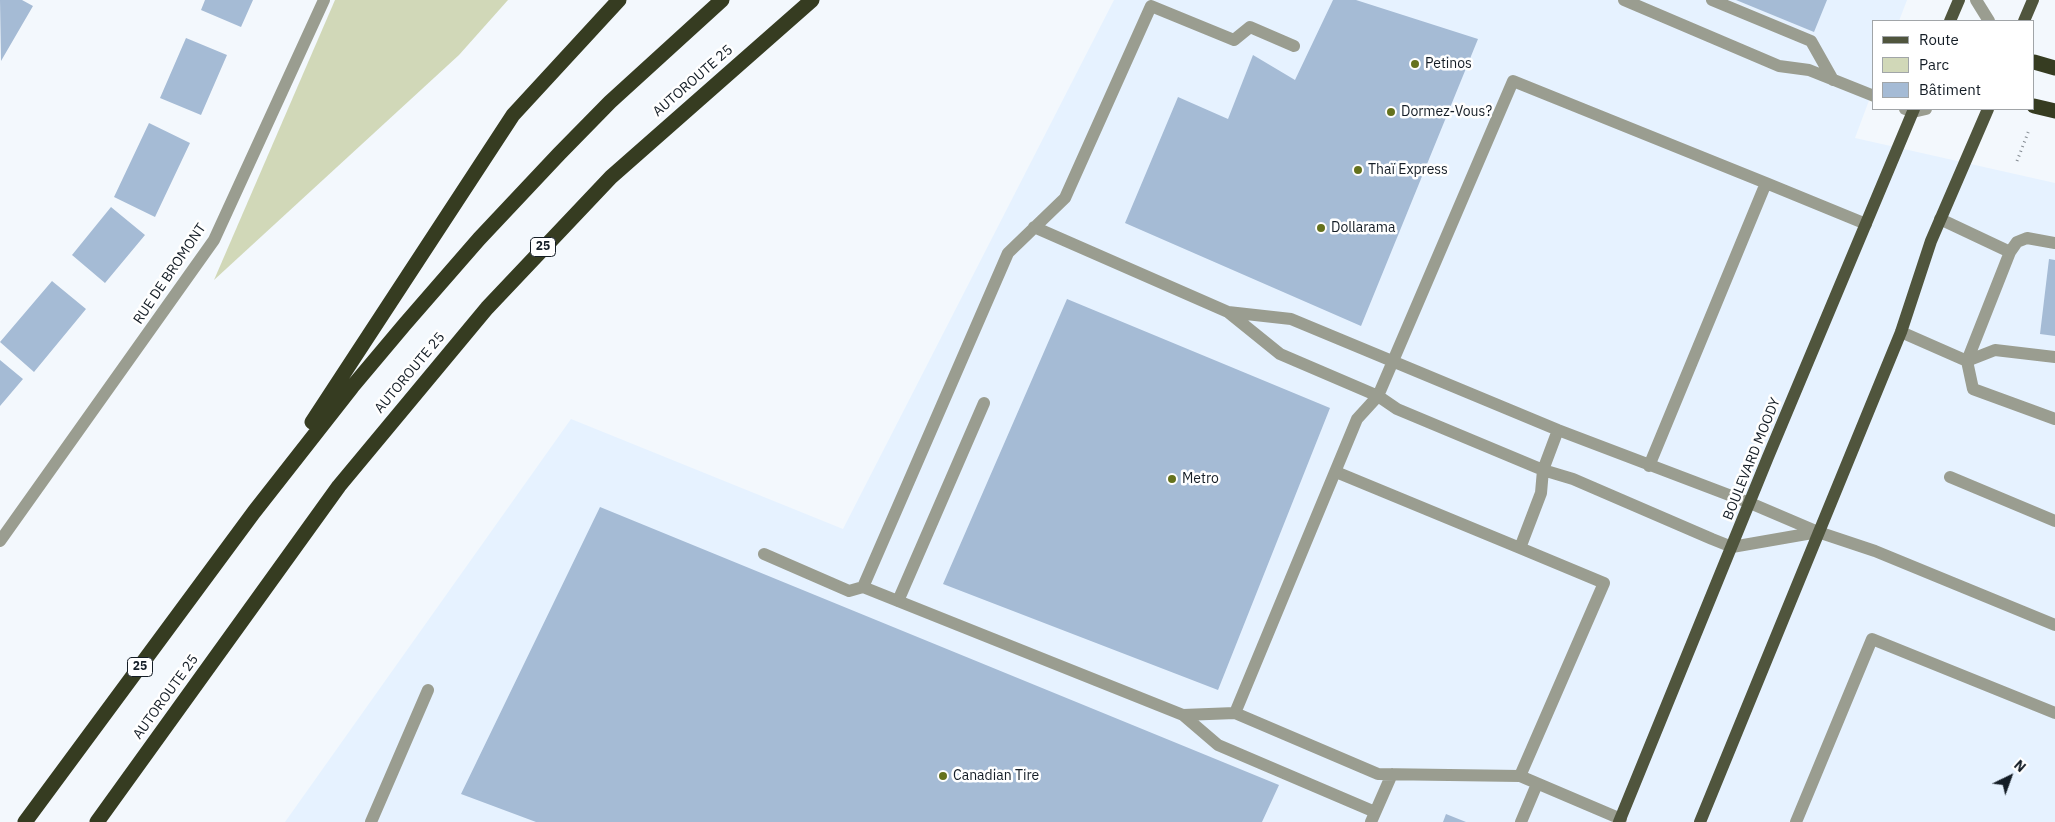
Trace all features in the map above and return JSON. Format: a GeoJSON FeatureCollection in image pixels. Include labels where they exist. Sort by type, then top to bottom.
{"type":"FeatureCollection","features":[{"type":"Feature","properties":{"kind":"highway"},"geometry":{"type":"LineString","coordinates":[[254,512],[512,115],[619,0]]}},
{"type":"Feature","properties":{"kind":"highway","name":"25"},"geometry":{"type":"LineString","coordinates":[[25,822],[254,512],[352,387],[511,204],[610,102],[722,0]]}},
{"type":"Feature","properties":{"kind":"highway","name":"AUTOROUTE 25"},"geometry":{"type":"LineString","coordinates":[[97,822],[339,486],[487,308],[611,177],[812,0]]}},
{"type":"Feature","properties":{"kind":"highway"},"geometry":{"type":"LineString","coordinates":[[2035,62],[2055,68]]}},
{"type":"Feature","properties":{"kind":"highway"},"geometry":{"type":"LineString","coordinates":[[2035,106],[2055,111]]}},
{"type":"Feature","properties":{"kind":"main road"},"geometry":{"type":"LineString","coordinates":[[1950,20],[1959,0]]}},
{"type":"Feature","properties":{"kind":"main road"},"geometry":{"type":"LineString","coordinates":[[2024,20],[2033,0]]}},
{"type":"Feature","properties":{"kind":"main road","name":"BOULEVARD MOODY"},"geometry":{"type":"LineString","coordinates":[[1620,820],[1866,224],[1911,110]]}},
{"type":"Feature","properties":{"kind":"main road"},"geometry":{"type":"LineString","coordinates":[[1700,822],[1901,332],[1940,219],[1988,110]]}},
{"type":"Feature","properties":{"kind":"street","name":"RUE DE BROMONT"},"geometry":{"type":"LineString","coordinates":[[0,541],[214,240],[324,0]]}},
{"type":"Feature","properties":{"kind":"street"},"geometry":{"type":"LineString","coordinates":[[1624,0],[1778,66],[1809,70],[1872,95]]}},
{"type":"Feature","properties":{"kind":"street"},"geometry":{"type":"LineString","coordinates":[[1712,0],[1811,40],[1833,80]]}},
{"type":"Feature","properties":{"kind":"street"},"geometry":{"type":"LineString","coordinates":[[1976,0],[1988,20]]}},
{"type":"Feature","properties":{"kind":"street"},"geometry":{"type":"LineString","coordinates":[[863,587],[1008,253],[1066,198],[1151,6],[1234,40],[1250,27],[1294,46]]}},
{"type":"Feature","properties":{"kind":"street"},"geometry":{"type":"LineString","coordinates":[[1235,713],[1357,419],[1378,396],[1514,81],[1866,224]]}},
{"type":"Feature","properties":{"kind":"street"},"geometry":{"type":"LineString","coordinates":[[1649,466],[1766,182]]}},
{"type":"Feature","properties":{"kind":"street"},"geometry":{"type":"LineString","coordinates":[[1940,219],[2010,252]]}},
{"type":"Feature","properties":{"kind":"street"},"geometry":{"type":"LineString","coordinates":[[1034,227],[1228,312],[1280,354],[1378,396],[1397,409],[1732,547],[1818,532]]}},
{"type":"Feature","properties":{"kind":"street"},"geometry":{"type":"LineString","coordinates":[[2055,243],[2027,238],[2017,242],[2010,252],[1967,361],[1973,390],[2055,419]]}},
{"type":"Feature","properties":{"kind":"street"},"geometry":{"type":"LineString","coordinates":[[1228,312],[1291,319],[1558,430],[1750,503],[1818,532],[1875,551],[2055,625]]}},
{"type":"Feature","properties":{"kind":"street"},"geometry":{"type":"LineString","coordinates":[[1901,332],[1967,361],[1995,350],[2055,357]]}},
{"type":"Feature","properties":{"kind":"street"},"geometry":{"type":"LineString","coordinates":[[898,601],[984,403]]}},
{"type":"Feature","properties":{"kind":"street"},"geometry":{"type":"LineString","coordinates":[[1520,548],[1541,492],[1543,470],[1558,430]]}},
{"type":"Feature","properties":{"kind":"street"},"geometry":{"type":"LineString","coordinates":[[1336,472],[1604,583],[1520,776]]}},
{"type":"Feature","properties":{"kind":"street"},"geometry":{"type":"LineString","coordinates":[[1950,477],[2055,521]]}},
{"type":"Feature","properties":{"kind":"street"},"geometry":{"type":"LineString","coordinates":[[764,554],[849,591],[863,587],[1183,715],[1218,746],[1373,817],[1392,774]]}},
{"type":"Feature","properties":{"kind":"street"},"geometry":{"type":"LineString","coordinates":[[1796,822],[1872,639],[2055,713]]}},
{"type":"Feature","properties":{"kind":"street"},"geometry":{"type":"LineString","coordinates":[[371,822],[428,690]]}},
{"type":"Feature","properties":{"kind":"street"},"geometry":{"type":"LineString","coordinates":[[1183,715],[1235,713],[1378,774],[1520,776],[1620,820]]}},
{"type":"Feature","properties":{"kind":"street"},"geometry":{"type":"LineString","coordinates":[[1521,822],[1537,784]]}},
{"type":"Feature","properties":{"kind":"shaded area"},"geometry":{"type":"Polygon","coordinates":[[[1114,0],[1907,0],[1899,20],[1872,20],[1872,92],[1855,138],[2055,183],[2055,822],[285,822],[571,419],[843,529],[1114,0]]]}},
{"type":"Feature","properties":{"kind":"green space"},"geometry":{"type":"Polygon","coordinates":[[[335,0],[508,0],[459,55],[214,280],[335,0]]]}},
{"type":"Feature","properties":{"kind":"building"},"geometry":{"type":"Polygon","coordinates":[[[0,0],[22,0],[33,6],[1,61],[0,0]]]}},
{"type":"Feature","properties":{"kind":"building"},"geometry":{"type":"Polygon","coordinates":[[[205,0],[253,0],[241,27],[201,10],[205,0]]]}},
{"type":"Feature","properties":{"kind":"building"},"geometry":{"type":"Polygon","coordinates":[[[1333,0],[1356,0],[1478,39],[1361,326],[1125,223],[1178,97],[1228,119],[1253,55],[1295,80],[1333,0]]]}},
{"type":"Feature","properties":{"kind":"building"},"geometry":{"type":"Polygon","coordinates":[[[1736,0],[1827,0],[1814,32],[1736,0]]]}},
{"type":"Feature","properties":{"kind":"building"},"geometry":{"type":"Polygon","coordinates":[[[186,38],[227,55],[201,115],[160,98],[186,38]]]}},
{"type":"Feature","properties":{"kind":"building"},"geometry":{"type":"Polygon","coordinates":[[[149,123],[190,143],[155,217],[114,197],[149,123]]]}},
{"type":"Feature","properties":{"kind":"building"},"geometry":{"type":"Polygon","coordinates":[[[111,207],[145,235],[105,283],[72,255],[111,207]]]}},
{"type":"Feature","properties":{"kind":"building"},"geometry":{"type":"Polygon","coordinates":[[[2049,259],[2055,260],[2055,336],[2040,334],[2049,259]]]}},
{"type":"Feature","properties":{"kind":"building"},"geometry":{"type":"Polygon","coordinates":[[[52,281],[86,309],[34,372],[0,342],[52,281]]]}},
{"type":"Feature","properties":{"kind":"building"},"geometry":{"type":"Polygon","coordinates":[[[1067,299],[1330,408],[1218,690],[943,584],[1067,299]]]}},
{"type":"Feature","properties":{"kind":"building"},"geometry":{"type":"Polygon","coordinates":[[[0,360],[23,379],[0,406],[0,360]]]}},
{"type":"Feature","properties":{"kind":"building"},"geometry":{"type":"Polygon","coordinates":[[[600,507],[1279,785],[1262,822],[536,822],[461,794],[600,507]]]}},
{"type":"Feature","properties":{"kind":"building"},"geometry":{"type":"Polygon","coordinates":[[[1446,814],[1466,822],[1443,822],[1446,814]]]}},
{"type":"Feature","properties":{"kind":"place","name":"Petinos"},"geometry":{"type":"Point","coordinates":[1415,64]}},
{"type":"Feature","properties":{"kind":"place","name":"Dormez-Vous?"},"geometry":{"type":"Point","coordinates":[1391,112]}},
{"type":"Feature","properties":{"kind":"place","name":"Thaï Express"},"geometry":{"type":"Point","coordinates":[1358,170]}},
{"type":"Feature","properties":{"kind":"place","name":"Dollarama"},"geometry":{"type":"Point","coordinates":[1321,228]}},
{"type":"Feature","properties":{"kind":"place","name":"Metro"},"geometry":{"type":"Point","coordinates":[1172,479]}},
{"type":"Feature","properties":{"kind":"place","name":"Canadian Tire"},"geometry":{"type":"Point","coordinates":[943,776]}}]}
